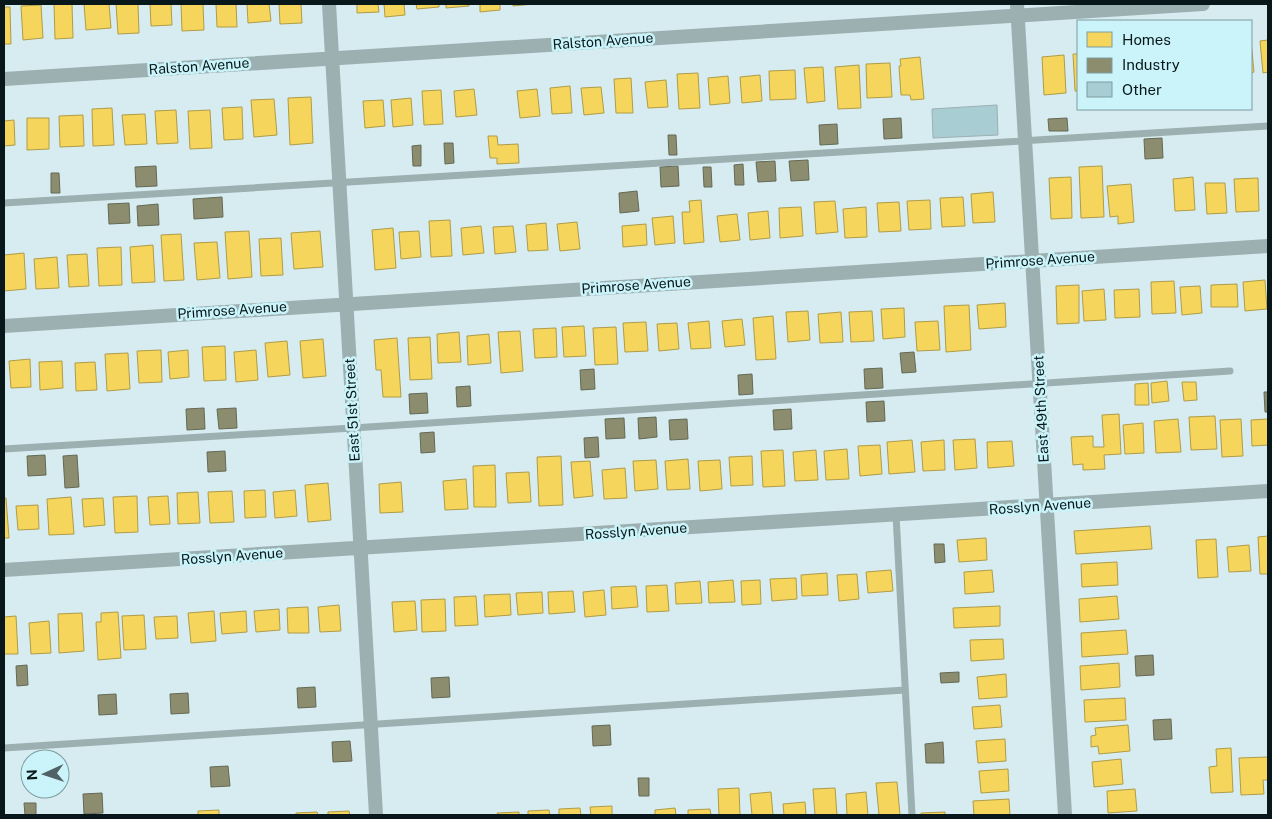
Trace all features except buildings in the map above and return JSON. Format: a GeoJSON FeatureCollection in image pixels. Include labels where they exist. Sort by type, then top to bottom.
{"type":"FeatureCollection","features":[{"type":"Feature","properties":{"kind":"street","name":"East 51st Street"},"geometry":{"type":"LineString","coordinates":[[329,4],[376,815]]}},
{"type":"Feature","properties":{"kind":"street","name":"Ralston Avenue"},"geometry":{"type":"LineString","coordinates":[[4,79],[1017,10],[1202,4]]}},
{"type":"Feature","properties":{"kind":"street","name":"East 49th Street"},"geometry":{"type":"LineString","coordinates":[[1017,10],[1065,815]]}},
{"type":"Feature","properties":{"kind":"street","name":"Primrose Avenue"},"geometry":{"type":"LineString","coordinates":[[4,326],[1268,246]]}},
{"type":"Feature","properties":{"kind":"street","name":"Rosslyn Avenue"},"geometry":{"type":"LineString","coordinates":[[4,570],[1268,492]]}},
{"type":"Feature","properties":{"kind":"lane"},"geometry":{"type":"LineString","coordinates":[[4,203],[1268,126]]}},
{"type":"Feature","properties":{"kind":"lane"},"geometry":{"type":"LineString","coordinates":[[4,449],[354,428],[1230,370]]}},
{"type":"Feature","properties":{"kind":"lane"},"geometry":{"type":"LineString","coordinates":[[896,515],[912,815]]}},
{"type":"Feature","properties":{"kind":"lane"},"geometry":{"type":"LineString","coordinates":[[4,748],[905,690]]}}]}
